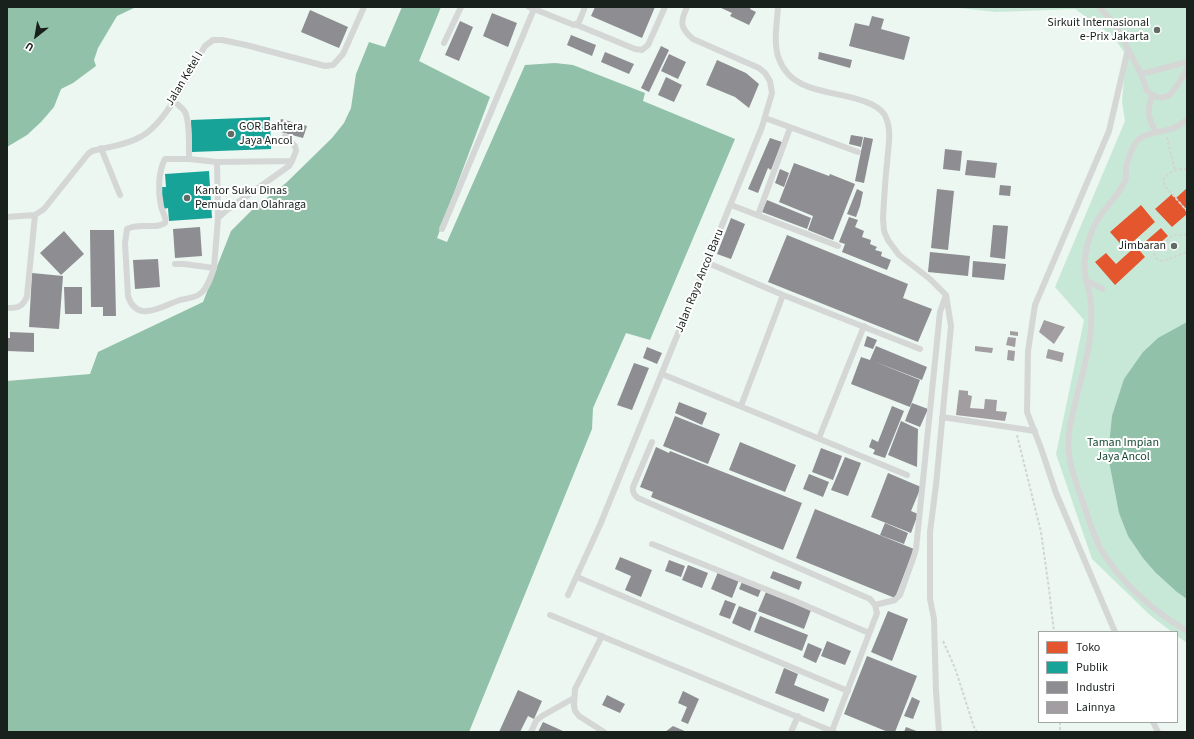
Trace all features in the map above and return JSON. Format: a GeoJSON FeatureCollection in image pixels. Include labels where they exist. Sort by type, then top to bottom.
{"type":"FeatureCollection","features":[{"type":"Feature","properties":{"kind":"lane","name":"Jalan Ketel I"},"geometry":{"type":"LineString","coordinates":[[35,215],[44,209],[92,151],[127,143],[142,137],[151,130],[173,101],[205,46],[213,40],[222,40],[246,45],[325,66],[333,65],[343,54],[364,7]]}},
{"type":"Feature","properties":{"kind":"lane"},"geometry":{"type":"LineString","coordinates":[[444,43],[461,7]]}},
{"type":"Feature","properties":{"kind":"lane"},"geometry":{"type":"LineString","coordinates":[[577,25],[585,7]]}},
{"type":"Feature","properties":{"kind":"lane"},"geometry":{"type":"LineString","coordinates":[[442,229],[532,8],[570,25],[577,25],[635,49],[642,50],[648,45],[665,7]]}},
{"type":"Feature","properties":{"kind":"lane","name":"Jalan Raya Ancol Baru"},"geometry":{"type":"LineString","coordinates":[[568,595],[577,577],[708,263],[765,118],[772,93],[770,81],[766,74],[759,68],[693,39],[686,33],[682,24],[683,15],[687,7]]}},
{"type":"Feature","properties":{"kind":"lane"},"geometry":{"type":"LineString","coordinates":[[778,7],[777,45],[779,58],[785,70],[792,79],[815,90],[851,97],[867,102],[879,108],[886,116],[889,125],[889,138],[883,218],[884,230],[888,240],[899,255],[930,279],[946,295],[951,326],[936,485],[930,532],[930,599],[934,619],[939,732]]}},
{"type":"Feature","properties":{"kind":"lane"},"geometry":{"type":"LineString","coordinates":[[1099,7],[1112,20],[1119,31],[1134,58],[1147,91],[1152,95],[1159,98],[1165,98],[1171,95],[1187,69]]}},
{"type":"Feature","properties":{"kind":"lane"},"geometry":{"type":"LineString","coordinates":[[1115,631],[1056,493],[1027,412],[1027,384],[1028,351],[1035,305],[1109,131],[1128,49]]}},
{"type":"Feature","properties":{"kind":"lane"},"geometry":{"type":"LineString","coordinates":[[1141,74],[1187,62]]}},
{"type":"Feature","properties":{"kind":"lane"},"geometry":{"type":"LineString","coordinates":[[1152,95],[1148,115],[1149,121],[1156,132]]}},
{"type":"Feature","properties":{"kind":"lane"},"geometry":{"type":"LineString","coordinates":[[173,101],[180,106],[185,113],[190,142],[189,159]]}},
{"type":"Feature","properties":{"kind":"lane"},"geometry":{"type":"LineString","coordinates":[[765,118],[858,152]]}},
{"type":"Feature","properties":{"kind":"lane"},"geometry":{"type":"LineString","coordinates":[[1187,120],[1173,128],[1140,138],[1134,145],[1127,163],[1125,179],[1121,189],[1110,205],[1101,214],[1092,232],[1084,262],[1084,272],[1092,312],[1090,337],[1070,425],[1068,445],[1074,475],[1100,547],[1116,570],[1150,604],[1173,623],[1187,631]]}},
{"type":"Feature","properties":{"kind":"lane"},"geometry":{"type":"LineString","coordinates":[[758,215],[790,128]]}},
{"type":"Feature","properties":{"kind":"lane"},"geometry":{"type":"LineString","coordinates":[[218,218],[289,166],[296,151],[295,146],[285,136]]}},
{"type":"Feature","properties":{"kind":"lane"},"geometry":{"type":"LineString","coordinates":[[101,148],[120,195]]}},
{"type":"Feature","properties":{"kind":"lane"},"geometry":{"type":"LineString","coordinates":[[217,162],[218,218],[214,268],[206,287],[198,296],[181,300],[150,311],[142,311],[135,308],[130,304],[128,296],[125,243],[127,230],[135,226],[158,226],[165,223],[166,220],[161,207],[159,191],[160,175],[165,159],[189,159],[217,162],[292,161]]}},
{"type":"Feature","properties":{"kind":"lane"},"geometry":{"type":"LineString","coordinates":[[731,205],[838,246]]}},
{"type":"Feature","properties":{"kind":"lane"},"geometry":{"type":"LineString","coordinates":[[7,217],[35,215],[27,296],[22,305],[18,308],[7,308]]}},
{"type":"Feature","properties":{"kind":"lane"},"geometry":{"type":"LineString","coordinates":[[708,263],[783,295],[920,349]]}},
{"type":"Feature","properties":{"kind":"lane"},"geometry":{"type":"LineString","coordinates":[[175,264],[214,268]]}},
{"type":"Feature","properties":{"kind":"lane"},"geometry":{"type":"LineString","coordinates":[[1086,280],[1102,289]]}},
{"type":"Feature","properties":{"kind":"lane"},"geometry":{"type":"LineString","coordinates":[[741,406],[783,295]]}},
{"type":"Feature","properties":{"kind":"lane"},"geometry":{"type":"LineString","coordinates":[[875,605],[895,600],[900,596],[914,556],[920,513],[940,312],[946,295]]}},
{"type":"Feature","properties":{"kind":"lane"},"geometry":{"type":"LineString","coordinates":[[819,438],[864,326]]}},
{"type":"Feature","properties":{"kind":"lane"},"geometry":{"type":"LineString","coordinates":[[662,374],[907,475]]}},
{"type":"Feature","properties":{"kind":"lane"},"geometry":{"type":"LineString","coordinates":[[942,417],[1035,431]]}},
{"type":"Feature","properties":{"kind":"lane"},"geometry":{"type":"LineString","coordinates":[[550,615],[833,731],[876,613],[875,605],[870,599],[638,498],[634,495],[633,487],[652,442]]}},
{"type":"Feature","properties":{"kind":"lane"},"geometry":{"type":"LineString","coordinates":[[652,544],[795,601],[869,633]]}},
{"type":"Feature","properties":{"kind":"lane"},"geometry":{"type":"LineString","coordinates":[[577,577],[848,691]]}},
{"type":"Feature","properties":{"kind":"lane"},"geometry":{"type":"LineString","coordinates":[[602,636],[575,689],[574,698],[576,711],[579,716],[604,732]]}},
{"type":"Feature","properties":{"kind":"lane"},"geometry":{"type":"LineString","coordinates":[[531,732],[536,721],[542,716],[574,698]]}},
{"type":"Feature","properties":{"kind":"lane"},"geometry":{"type":"LineString","coordinates":[[791,732],[798,716]]}},
{"type":"Feature","properties":{"kind":"lane"},"geometry":{"type":"LineString","coordinates":[[1154,723],[1158,732]]}},
{"type":"Feature","properties":{"kind":"path"},"geometry":{"type":"LineString","coordinates":[[1165,130],[1175,170]]}},
{"type":"Feature","properties":{"kind":"path"},"geometry":{"type":"LineString","coordinates":[[1187,169],[1175,170],[1167,175],[1163,180],[1166,187],[1187,211]]}},
{"type":"Feature","properties":{"kind":"path"},"geometry":{"type":"LineString","coordinates":[[1187,234],[1182,236],[1172,236],[1155,252],[1154,257],[1162,260],[1187,252]]}},
{"type":"Feature","properties":{"kind":"path"},"geometry":{"type":"LineString","coordinates":[[1015,428],[1041,532],[1054,631]]}},
{"type":"Feature","properties":{"kind":"path"},"geometry":{"type":"LineString","coordinates":[[943,640],[955,668],[974,727],[977,732]]}},
{"type":"Feature","properties":{"kind":"green space","name":"Taman Impian Jaya Ancol"},"geometry":{"type":"Polygon","coordinates":[[[950,7],[1187,7],[1187,643],[1178,637],[1178,631],[1171,631],[1151,616],[1092,559],[1056,454],[1084,320],[1055,287],[1125,121],[1122,102],[1126,55],[1113,36],[1075,9],[996,12],[950,7]]]}},
{"type":"Feature","properties":{"kind":"shaded area"},"geometry":{"type":"Polygon","coordinates":[[[7,7],[136,7],[117,16],[98,48],[94,60],[96,66],[73,83],[61,89],[54,107],[41,122],[27,135],[7,147],[7,7]]]}},
{"type":"Feature","properties":{"kind":"shaded area"},"geometry":{"type":"Polygon","coordinates":[[[402,7],[441,7],[419,61],[490,97],[437,238],[447,242],[525,65],[555,63],[573,65],[645,93],[643,101],[735,139],[650,340],[626,333],[593,408],[592,429],[469,732],[7,732],[7,381],[90,374],[98,352],[203,302],[231,231],[254,208],[286,183],[332,138],[344,123],[351,108],[356,74],[369,42],[385,47],[402,7]]]}},
{"type":"Feature","properties":{"kind":"shaded area"},"geometry":{"type":"Polygon","coordinates":[[[1187,322],[1187,599],[1155,572],[1143,558],[1128,536],[1119,513],[1108,456],[1112,416],[1124,379],[1143,352],[1158,338],[1187,322]]]}},
{"type":"Feature","properties":{"kind":"building: Toko"},"geometry":{"type":"Polygon","coordinates":[[[1187,188],[1187,207],[1185,208],[1176,198],[1187,188]]]}},
{"type":"Feature","properties":{"kind":"building: Toko"},"geometry":{"type":"Polygon","coordinates":[[[1172,194],[1187,214],[1172,227],[1155,209],[1172,194]]]}},
{"type":"Feature","properties":{"kind":"building: Toko"},"geometry":{"type":"Polygon","coordinates":[[[1141,205],[1155,222],[1125,249],[1110,232],[1141,205]]]}},
{"type":"Feature","properties":{"kind":"building: Toko"},"geometry":{"type":"Polygon","coordinates":[[[1161,228],[1168,236],[1153,249],[1146,241],[1161,228]]]}},
{"type":"Feature","properties":{"kind":"building: Toko"},"geometry":{"type":"Polygon","coordinates":[[[1136,246],[1145,257],[1115,285],[1095,262],[1106,253],[1116,264],[1136,246]]]}},
{"type":"Feature","properties":{"kind":"building: Publik","name":"GOR Bahtera Jaya Ancol"},"geometry":{"type":"Polygon","coordinates":[[[270,117],[271,149],[192,152],[191,120],[270,117]]]}},
{"type":"Feature","properties":{"kind":"building: Publik","name":"Kantor Suku Dinas Pemuda dan Olahraga"},"geometry":{"type":"Polygon","coordinates":[[[209,171],[212,218],[169,221],[168,208],[163,209],[161,187],[166,187],[165,174],[209,171]]]}},
{"type":"Feature","properties":{"kind":"building: Industri"},"geometry":{"type":"Polygon","coordinates":[[[595,7],[655,7],[642,38],[591,16],[595,7]]]}},
{"type":"Feature","properties":{"kind":"building: Industri"},"geometry":{"type":"Polygon","coordinates":[[[719,7],[751,7],[750,9],[756,12],[749,25],[730,16],[732,13],[719,7]]]}},
{"type":"Feature","properties":{"kind":"building: Industri"},"geometry":{"type":"Polygon","coordinates":[[[310,10],[348,27],[339,48],[301,32],[310,10]]]}},
{"type":"Feature","properties":{"kind":"building: Industri"},"geometry":{"type":"Polygon","coordinates":[[[492,13],[517,23],[508,47],[483,36],[492,13]]]}},
{"type":"Feature","properties":{"kind":"building: Industri"},"geometry":{"type":"Polygon","coordinates":[[[872,16],[884,19],[881,29],[910,37],[904,60],[849,46],[855,23],[869,26],[872,16]]]}},
{"type":"Feature","properties":{"kind":"building: Industri"},"geometry":{"type":"Polygon","coordinates":[[[460,21],[473,27],[459,61],[445,55],[460,21]]]}},
{"type":"Feature","properties":{"kind":"building: Industri"},"geometry":{"type":"Polygon","coordinates":[[[571,35],[596,45],[592,56],[567,45],[571,35]]]}},
{"type":"Feature","properties":{"kind":"building: Industri"},"geometry":{"type":"Polygon","coordinates":[[[661,46],[669,50],[649,92],[641,88],[661,46]]]}},
{"type":"Feature","properties":{"kind":"building: Industri"},"geometry":{"type":"Polygon","coordinates":[[[605,52],[634,64],[629,74],[601,62],[605,52]]]}},
{"type":"Feature","properties":{"kind":"building: Industri"},"geometry":{"type":"Polygon","coordinates":[[[819,52],[852,60],[850,68],[818,59],[819,52]]]}},
{"type":"Feature","properties":{"kind":"building: Industri"},"geometry":{"type":"Polygon","coordinates":[[[669,54],[686,62],[678,79],[661,71],[669,54]]]}},
{"type":"Feature","properties":{"kind":"building: Industri"},"geometry":{"type":"Polygon","coordinates":[[[717,60],[746,73],[759,84],[749,108],[735,97],[706,85],[717,60]]]}},
{"type":"Feature","properties":{"kind":"building: Industri"},"geometry":{"type":"Polygon","coordinates":[[[666,77],[682,85],[674,102],[658,95],[666,77]]]}},
{"type":"Feature","properties":{"kind":"building: Industri"},"geometry":{"type":"Polygon","coordinates":[[[281,119],[307,126],[303,138],[277,131],[281,119]]]}},
{"type":"Feature","properties":{"kind":"building: Industri"},"geometry":{"type":"Polygon","coordinates":[[[851,135],[863,137],[861,147],[849,144],[851,135]]]}},
{"type":"Feature","properties":{"kind":"building: Industri"},"geometry":{"type":"Polygon","coordinates":[[[864,137],[873,139],[864,183],[855,181],[864,137]]]}},
{"type":"Feature","properties":{"kind":"building: Industri"},"geometry":{"type":"Polygon","coordinates":[[[770,138],[782,142],[771,170],[768,168],[758,193],[748,189],[770,138]]]}},
{"type":"Feature","properties":{"kind":"building: Industri"},"geometry":{"type":"Polygon","coordinates":[[[945,149],[962,151],[960,171],[943,169],[945,149]]]}},
{"type":"Feature","properties":{"kind":"building: Industri"},"geometry":{"type":"Polygon","coordinates":[[[967,160],[997,163],[995,178],[965,175],[967,160]]]}},
{"type":"Feature","properties":{"kind":"building: Industri"},"geometry":{"type":"Polygon","coordinates":[[[794,163],[829,176],[830,174],[855,184],[833,240],[808,230],[813,216],[779,202],[794,163]]]}},
{"type":"Feature","properties":{"kind":"building: Industri"},"geometry":{"type":"Polygon","coordinates":[[[780,169],[789,173],[784,187],[775,183],[780,169]]]}},
{"type":"Feature","properties":{"kind":"building: Industri"},"geometry":{"type":"Polygon","coordinates":[[[1000,185],[1011,186],[1010,196],[999,195],[1000,185]]]}},
{"type":"Feature","properties":{"kind":"building: Industri"},"geometry":{"type":"Polygon","coordinates":[[[857,189],[863,192],[856,217],[847,214],[857,189]]]}},
{"type":"Feature","properties":{"kind":"building: Industri"},"geometry":{"type":"Polygon","coordinates":[[[937,189],[954,191],[948,250],[931,248],[937,189]]]}},
{"type":"Feature","properties":{"kind":"building: Industri"},"geometry":{"type":"Polygon","coordinates":[[[767,200],[811,218],[807,229],[762,212],[767,200]]]}},
{"type":"Feature","properties":{"kind":"building: Industri"},"geometry":{"type":"Polygon","coordinates":[[[849,217],[858,220],[855,227],[864,231],[862,237],[871,240],[870,244],[877,247],[875,250],[882,252],[881,256],[891,260],[887,270],[842,252],[845,244],[839,242],[849,217]]]}},
{"type":"Feature","properties":{"kind":"building: Industri"},"geometry":{"type":"Polygon","coordinates":[[[731,218],[745,224],[731,259],[717,254],[731,218]]]}},
{"type":"Feature","properties":{"kind":"building: Industri"},"geometry":{"type":"Polygon","coordinates":[[[993,225],[1008,226],[1005,259],[990,257],[993,225]]]}},
{"type":"Feature","properties":{"kind":"building: Industri"},"geometry":{"type":"Polygon","coordinates":[[[200,227],[202,256],[175,258],[173,229],[200,227]]]}},
{"type":"Feature","properties":{"kind":"building: Industri"},"geometry":{"type":"Polygon","coordinates":[[[90,230],[114,230],[116,316],[103,316],[103,307],[91,307],[90,230]]]}},
{"type":"Feature","properties":{"kind":"building: Industri"},"geometry":{"type":"Polygon","coordinates":[[[64,231],[84,254],[61,275],[40,253],[64,231]]]}},
{"type":"Feature","properties":{"kind":"building: Industri"},"geometry":{"type":"Polygon","coordinates":[[[787,235],[908,284],[903,298],[932,309],[918,342],[768,282],[787,235]]]}},
{"type":"Feature","properties":{"kind":"building: Industri"},"geometry":{"type":"Polygon","coordinates":[[[930,252],[970,256],[968,276],[928,272],[930,252]]]}},
{"type":"Feature","properties":{"kind":"building: Industri"},"geometry":{"type":"Polygon","coordinates":[[[158,259],[160,287],[135,289],[133,260],[158,259]]]}},
{"type":"Feature","properties":{"kind":"building: Industri"},"geometry":{"type":"Polygon","coordinates":[[[973,261],[1006,264],[1004,280],[972,277],[973,261]]]}},
{"type":"Feature","properties":{"kind":"building: Industri"},"geometry":{"type":"Polygon","coordinates":[[[32,273],[63,276],[59,329],[29,327],[32,273]]]}},
{"type":"Feature","properties":{"kind":"building: Industri"},"geometry":{"type":"Polygon","coordinates":[[[64,287],[82,287],[82,314],[65,314],[64,287]]]}},
{"type":"Feature","properties":{"kind":"building: Industri"},"geometry":{"type":"Polygon","coordinates":[[[10,332],[34,333],[34,352],[7,351],[7,338],[10,338],[10,332]]]}},
{"type":"Feature","properties":{"kind":"building: Industri"},"geometry":{"type":"Polygon","coordinates":[[[867,336],[877,340],[873,349],[864,346],[867,336]]]}},
{"type":"Feature","properties":{"kind":"building: Industri"},"geometry":{"type":"Polygon","coordinates":[[[876,346],[927,367],[922,380],[873,361],[920,380],[910,407],[851,384],[861,357],[870,360],[876,346]]]}},
{"type":"Feature","properties":{"kind":"building: Industri"},"geometry":{"type":"Polygon","coordinates":[[[647,347],[662,353],[657,364],[643,358],[647,347]]]}},
{"type":"Feature","properties":{"kind":"building: Industri"},"geometry":{"type":"Polygon","coordinates":[[[634,363],[649,368],[632,410],[617,405],[634,363]]]}},
{"type":"Feature","properties":{"kind":"building: Industri"},"geometry":{"type":"Polygon","coordinates":[[[679,402],[707,413],[702,425],[675,413],[679,402]]]}},
{"type":"Feature","properties":{"kind":"building: Industri"},"geometry":{"type":"Polygon","coordinates":[[[912,403],[928,409],[920,427],[905,421],[912,403]]]}},
{"type":"Feature","properties":{"kind":"building: Industri"},"geometry":{"type":"Polygon","coordinates":[[[892,406],[904,411],[885,458],[873,454],[875,450],[869,447],[872,439],[878,442],[892,406]]]}},
{"type":"Feature","properties":{"kind":"building: Industri"},"geometry":{"type":"Polygon","coordinates":[[[675,416],[720,434],[708,464],[663,446],[675,416]]]}},
{"type":"Feature","properties":{"kind":"building: Industri"},"geometry":{"type":"Polygon","coordinates":[[[901,421],[918,429],[917,467],[888,455],[901,421]]]}},
{"type":"Feature","properties":{"kind":"building: Industri"},"geometry":{"type":"Polygon","coordinates":[[[740,442],[796,465],[785,492],[729,470],[740,442]]]}},
{"type":"Feature","properties":{"kind":"building: Industri"},"geometry":{"type":"Polygon","coordinates":[[[656,447],[669,453],[670,451],[802,503],[783,550],[651,497],[653,492],[640,487],[656,447]]]}},
{"type":"Feature","properties":{"kind":"building: Industri"},"geometry":{"type":"Polygon","coordinates":[[[821,448],[842,456],[833,480],[812,472],[821,448]]]}},
{"type":"Feature","properties":{"kind":"building: Industri"},"geometry":{"type":"Polygon","coordinates":[[[845,457],[861,463],[848,496],[831,490],[845,457]]]}},
{"type":"Feature","properties":{"kind":"building: Industri"},"geometry":{"type":"Polygon","coordinates":[[[888,473],[921,487],[911,511],[918,514],[911,533],[871,517],[888,473]]]}},
{"type":"Feature","properties":{"kind":"building: Industri"},"geometry":{"type":"Polygon","coordinates":[[[809,474],[829,482],[823,497],[803,489],[809,474]]]}},
{"type":"Feature","properties":{"kind":"building: Industri"},"geometry":{"type":"Polygon","coordinates":[[[815,509],[914,549],[895,598],[796,558],[815,509]]]}},
{"type":"Feature","properties":{"kind":"building: Industri"},"geometry":{"type":"Polygon","coordinates":[[[885,523],[908,533],[904,544],[880,535],[885,523]]]}},
{"type":"Feature","properties":{"kind":"building: Industri"},"geometry":{"type":"Polygon","coordinates":[[[620,557],[652,570],[641,597],[625,590],[631,576],[615,569],[620,557]]]}},
{"type":"Feature","properties":{"kind":"building: Industri"},"geometry":{"type":"Polygon","coordinates":[[[669,560],[685,566],[681,577],[665,571],[669,560]]]}},
{"type":"Feature","properties":{"kind":"building: Industri"},"geometry":{"type":"Polygon","coordinates":[[[688,565],[708,573],[702,588],[682,580],[688,565]]]}},
{"type":"Feature","properties":{"kind":"building: Industri"},"geometry":{"type":"Polygon","coordinates":[[[773,571],[802,582],[799,590],[770,578],[773,571]]]}},
{"type":"Feature","properties":{"kind":"building: Industri"},"geometry":{"type":"Polygon","coordinates":[[[718,572],[739,580],[732,598],[711,589],[718,572]]]}},
{"type":"Feature","properties":{"kind":"building: Industri"},"geometry":{"type":"Polygon","coordinates":[[[742,582],[761,590],[758,597],[739,589],[742,582]]]}},
{"type":"Feature","properties":{"kind":"building: Industri"},"geometry":{"type":"Polygon","coordinates":[[[766,592],[811,610],[804,629],[758,611],[766,592]]]}},
{"type":"Feature","properties":{"kind":"building: Industri"},"geometry":{"type":"Polygon","coordinates":[[[725,600],[736,604],[730,619],[719,615],[725,600]]]}},
{"type":"Feature","properties":{"kind":"building: Industri"},"geometry":{"type":"Polygon","coordinates":[[[739,606],[757,613],[750,631],[732,623],[739,606]]]}},
{"type":"Feature","properties":{"kind":"building: Industri"},"geometry":{"type":"Polygon","coordinates":[[[888,611],[908,619],[892,661],[871,652],[888,611]]]}},
{"type":"Feature","properties":{"kind":"building: Industri"},"geometry":{"type":"Polygon","coordinates":[[[760,616],[808,635],[802,651],[754,632],[760,616]]]}},
{"type":"Feature","properties":{"kind":"building: Industri"},"geometry":{"type":"Polygon","coordinates":[[[827,641],[851,651],[845,665],[821,656],[827,641]]]}},
{"type":"Feature","properties":{"kind":"building: Industri"},"geometry":{"type":"Polygon","coordinates":[[[808,643],[822,649],[816,663],[803,657],[808,643]]]}},
{"type":"Feature","properties":{"kind":"building: Industri"},"geometry":{"type":"Polygon","coordinates":[[[867,656],[917,676],[895,732],[888,732],[844,714],[867,656]]]}},
{"type":"Feature","properties":{"kind":"building: Industri"},"geometry":{"type":"Polygon","coordinates":[[[784,668],[798,674],[794,685],[829,699],[824,712],[775,693],[784,668]]]}},
{"type":"Feature","properties":{"kind":"building: Industri"},"geometry":{"type":"Polygon","coordinates":[[[518,690],[542,701],[534,719],[528,716],[520,732],[499,732],[518,690]]]}},
{"type":"Feature","properties":{"kind":"building: Industri"},"geometry":{"type":"Polygon","coordinates":[[[683,691],[699,699],[688,724],[681,721],[687,707],[678,703],[683,691]]]}},
{"type":"Feature","properties":{"kind":"building: Industri"},"geometry":{"type":"Polygon","coordinates":[[[607,695],[625,704],[620,713],[602,705],[607,695]]]}},
{"type":"Feature","properties":{"kind":"building: Industri"},"geometry":{"type":"Polygon","coordinates":[[[912,697],[920,701],[913,719],[904,716],[912,697]]]}},
{"type":"Feature","properties":{"kind":"building: Industri"},"geometry":{"type":"Polygon","coordinates":[[[543,722],[565,732],[538,732],[543,722]]]}},
{"type":"Feature","properties":{"kind":"building: Industri"},"geometry":{"type":"Polygon","coordinates":[[[673,726],[687,732],[665,732],[673,726]]]}},
{"type":"Feature","properties":{"kind":"building: Industri"},"geometry":{"type":"Polygon","coordinates":[[[906,727],[919,732],[904,732],[906,727]]]}},
{"type":"Feature","properties":{"kind":"building: Lainnya"},"geometry":{"type":"Polygon","coordinates":[[[1044,320],[1065,327],[1054,344],[1039,332],[1044,320]]]}},
{"type":"Feature","properties":{"kind":"building: Lainnya"},"geometry":{"type":"Polygon","coordinates":[[[1010,331],[1018,332],[1018,336],[1010,335],[1010,331]]]}},
{"type":"Feature","properties":{"kind":"building: Lainnya"},"geometry":{"type":"Polygon","coordinates":[[[1008,337],[1016,338],[1015,347],[1006,345],[1008,337]]]}},
{"type":"Feature","properties":{"kind":"building: Lainnya"},"geometry":{"type":"Polygon","coordinates":[[[975,346],[993,348],[992,353],[975,351],[975,346]]]}},
{"type":"Feature","properties":{"kind":"building: Lainnya"},"geometry":{"type":"Polygon","coordinates":[[[1048,349],[1064,353],[1062,362],[1046,358],[1048,349]]]}},
{"type":"Feature","properties":{"kind":"building: Lainnya"},"geometry":{"type":"Polygon","coordinates":[[[1008,350],[1015,351],[1014,361],[1007,360],[1008,350]]]}},
{"type":"Feature","properties":{"kind":"building: Lainnya"},"geometry":{"type":"Polygon","coordinates":[[[959,390],[968,391],[968,395],[972,396],[970,408],[984,409],[985,399],[997,400],[996,411],[1007,412],[1005,421],[956,415],[959,390]]]}},
{"type":"Feature","properties":{"kind":"place","name":"Sirkuit Internasional e-Prix Jakarta"},"geometry":{"type":"Point","coordinates":[1157,30]}},
{"type":"Feature","properties":{"kind":"place","name":"GOR Bahtera Jaya Ancol"},"geometry":{"type":"Point","coordinates":[231,134]}},
{"type":"Feature","properties":{"kind":"place","name":"Kantor Suku Dinas Pemuda dan Olahraga"},"geometry":{"type":"Point","coordinates":[187,198]}},
{"type":"Feature","properties":{"kind":"place","name":"Jimbaran"},"geometry":{"type":"Point","coordinates":[1174,246]}}]}
